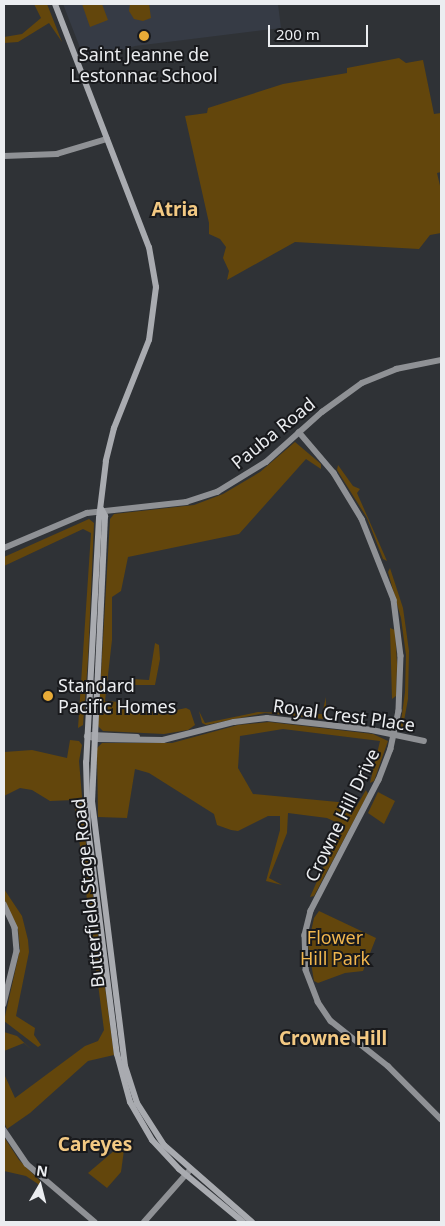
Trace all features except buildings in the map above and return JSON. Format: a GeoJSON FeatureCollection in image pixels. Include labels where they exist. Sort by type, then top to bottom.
{"type":"FeatureCollection","features":[{"type":"Feature","properties":{"kind":"main road","name":"Butterfield Stage Road"},"geometry":{"type":"LineString","coordinates":[[55,4],[152,256],[156,299],[149,340],[109,445],[102,510],[99,518],[88,828],[118,1064],[130,1102],[141,1124],[160,1150],[252,1222]]}},
{"type":"Feature","properties":{"kind":"main road","name":"Butterfield Stage Road"},"geometry":{"type":"LineString","coordinates":[[187,1171],[243,1222]]}},
{"type":"Feature","properties":{"kind":"street"},"geometry":{"type":"LineString","coordinates":[[4,156],[57,154],[107,139]]}},
{"type":"Feature","properties":{"kind":"street","name":"Pauba Road"},"geometry":{"type":"LineString","coordinates":[[4,548],[76,517],[102,510],[174,504],[210,495],[260,466],[299,432],[362,384],[396,369],[441,360]]}},
{"type":"Feature","properties":{"kind":"street","name":"Crowne Hill Drive"},"geometry":{"type":"LineString","coordinates":[[299,432],[334,473],[356,507],[390,586],[401,638],[400,686],[395,735],[379,780],[311,911],[305,934],[304,956],[312,989],[331,1021],[388,1066],[441,1120]]}},
{"type":"Feature","properties":{"kind":"street","name":"Royal Crest Place"},"geometry":{"type":"LineString","coordinates":[[91,736],[171,738],[234,722],[267,718],[395,735],[424,741]]}},
{"type":"Feature","properties":{"kind":"street"},"geometry":{"type":"LineString","coordinates":[[4,904],[15,928],[17,951],[4,1004]]}},
{"type":"Feature","properties":{"kind":"street"},"geometry":{"type":"LineString","coordinates":[[4,1130],[27,1164],[95,1222]]}},
{"type":"Feature","properties":{"kind":"street"},"geometry":{"type":"LineString","coordinates":[[144,1222],[187,1171]]}},
{"type":"Feature","properties":{"kind":"shaded area","name":"Saint Jeanne de Lestonnac School"},"geometry":{"type":"Polygon","coordinates":[[[63,4],[278,4],[281,28],[135,46],[91,60],[84,58],[63,4]]]}},
{"type":"Feature","properties":{"kind":"green space"},"geometry":{"type":"Polygon","coordinates":[[[34,4],[47,4],[62,42],[49,23],[18,42],[4,43],[4,37],[22,34],[41,18],[34,4]]]}},
{"type":"Feature","properties":{"kind":"green space"},"geometry":{"type":"Polygon","coordinates":[[[82,4],[102,4],[108,20],[90,27],[82,4]]]}},
{"type":"Feature","properties":{"kind":"green space"},"geometry":{"type":"Polygon","coordinates":[[[130,4],[149,4],[151,18],[143,21],[134,19],[129,11],[130,4]]]}},
{"type":"Feature","properties":{"kind":"green space"},"geometry":{"type":"Polygon","coordinates":[[[399,58],[406,63],[423,60],[434,114],[441,113],[441,172],[437,173],[441,190],[441,233],[430,235],[419,249],[295,242],[227,280],[229,271],[223,258],[226,247],[220,239],[209,234],[209,223],[185,116],[207,113],[208,108],[283,84],[347,73],[347,68],[399,58]]]}},
{"type":"Feature","properties":{"kind":"green space"},"geometry":{"type":"Polygon","coordinates":[[[295,442],[321,464],[321,469],[306,459],[239,534],[128,557],[121,591],[112,597],[112,640],[105,701],[120,702],[124,709],[132,711],[167,712],[186,708],[190,710],[195,725],[188,730],[164,734],[103,731],[98,726],[110,519],[114,514],[194,505],[223,494],[260,472],[295,442]]]}},
{"type":"Feature","properties":{"kind":"green space"},"geometry":{"type":"Polygon","coordinates":[[[338,465],[353,486],[360,489],[357,493],[387,561],[383,559],[367,518],[337,470],[338,465]]]}},
{"type":"Feature","properties":{"kind":"green space"},"geometry":{"type":"Polygon","coordinates":[[[89,519],[94,523],[88,659],[83,725],[78,728],[91,533],[83,529],[4,566],[4,557],[89,519]]]}},
{"type":"Feature","properties":{"kind":"green space"},"geometry":{"type":"Polygon","coordinates":[[[390,568],[403,608],[409,651],[408,699],[402,732],[400,729],[405,692],[406,655],[401,618],[388,572],[390,568]]]}},
{"type":"Feature","properties":{"kind":"green space"},"geometry":{"type":"Polygon","coordinates":[[[390,628],[395,630],[397,664],[396,696],[392,699],[390,628]]]}},
{"type":"Feature","properties":{"kind":"green space"},"geometry":{"type":"Polygon","coordinates":[[[155,643],[159,645],[160,659],[155,685],[131,685],[132,679],[149,680],[155,643]]]}},
{"type":"Feature","properties":{"kind":"green space"},"geometry":{"type":"Polygon","coordinates":[[[326,697],[326,716],[323,719],[265,713],[206,725],[202,723],[199,711],[205,723],[258,712],[322,714],[326,697]]]}},
{"type":"Feature","properties":{"kind":"green space"},"geometry":{"type":"Polygon","coordinates":[[[269,722],[373,734],[388,741],[374,781],[370,783],[380,741],[283,729],[240,736],[238,768],[253,794],[338,802],[356,807],[366,790],[368,794],[314,896],[310,897],[342,825],[327,818],[288,813],[287,833],[269,878],[282,885],[266,881],[280,830],[280,816],[268,816],[238,831],[231,830],[217,825],[214,814],[149,773],[135,769],[127,818],[98,817],[97,748],[102,743],[172,743],[238,725],[269,722]]]}},
{"type":"Feature","properties":{"kind":"green space"},"geometry":{"type":"Polygon","coordinates":[[[70,740],[79,741],[82,745],[79,761],[86,844],[114,1055],[88,1061],[30,1113],[7,1129],[4,1122],[4,1058],[5,1076],[15,1098],[85,1046],[98,1041],[104,1030],[74,800],[50,801],[32,790],[20,788],[4,796],[4,752],[32,750],[67,758],[70,740]]]}},
{"type":"Feature","properties":{"kind":"green space"},"geometry":{"type":"Polygon","coordinates":[[[378,792],[395,801],[384,824],[368,813],[378,792]]]}},
{"type":"Feature","properties":{"kind":"green space"},"geometry":{"type":"Polygon","coordinates":[[[4,889],[22,916],[28,940],[29,952],[16,1016],[35,1028],[34,1035],[41,1045],[38,1047],[4,1021],[20,949],[18,929],[4,899],[4,889]]]}},
{"type":"Feature","properties":{"kind":"green space","name":"Flower Hill Park"},"geometry":{"type":"Polygon","coordinates":[[[319,911],[376,938],[363,971],[345,973],[318,983],[314,981],[308,945],[314,918],[319,911]]]}},
{"type":"Feature","properties":{"kind":"green space"},"geometry":{"type":"Polygon","coordinates":[[[4,1032],[17,1036],[33,1051],[24,1043],[4,1051],[4,1032]]]}},
{"type":"Feature","properties":{"kind":"green space"},"geometry":{"type":"Polygon","coordinates":[[[4,1137],[19,1160],[40,1181],[39,1189],[38,1184],[26,1176],[4,1171],[4,1137]]]}},
{"type":"Feature","properties":{"kind":"green space"},"geometry":{"type":"Polygon","coordinates":[[[115,1150],[124,1150],[121,1172],[107,1188],[88,1173],[115,1150]]]}},
{"type":"Feature","properties":{"kind":"place","name":"Saint Jeanne de Lestonnac School"},"geometry":{"type":"Point","coordinates":[144,36]}},
{"type":"Feature","properties":{"kind":"place","name":"Standard Pacific Homes"},"geometry":{"type":"Point","coordinates":[48,696]}},
{"type":"Feature","properties":{"kind":"district","name":"Atria"},"geometry":{"type":"Point","coordinates":[175,210]}},
{"type":"Feature","properties":{"kind":"district","name":"Crowne Hill"},"geometry":{"type":"Point","coordinates":[333,1039]}},
{"type":"Feature","properties":{"kind":"district","name":"Careyes"},"geometry":{"type":"Point","coordinates":[95,1145]}}]}
